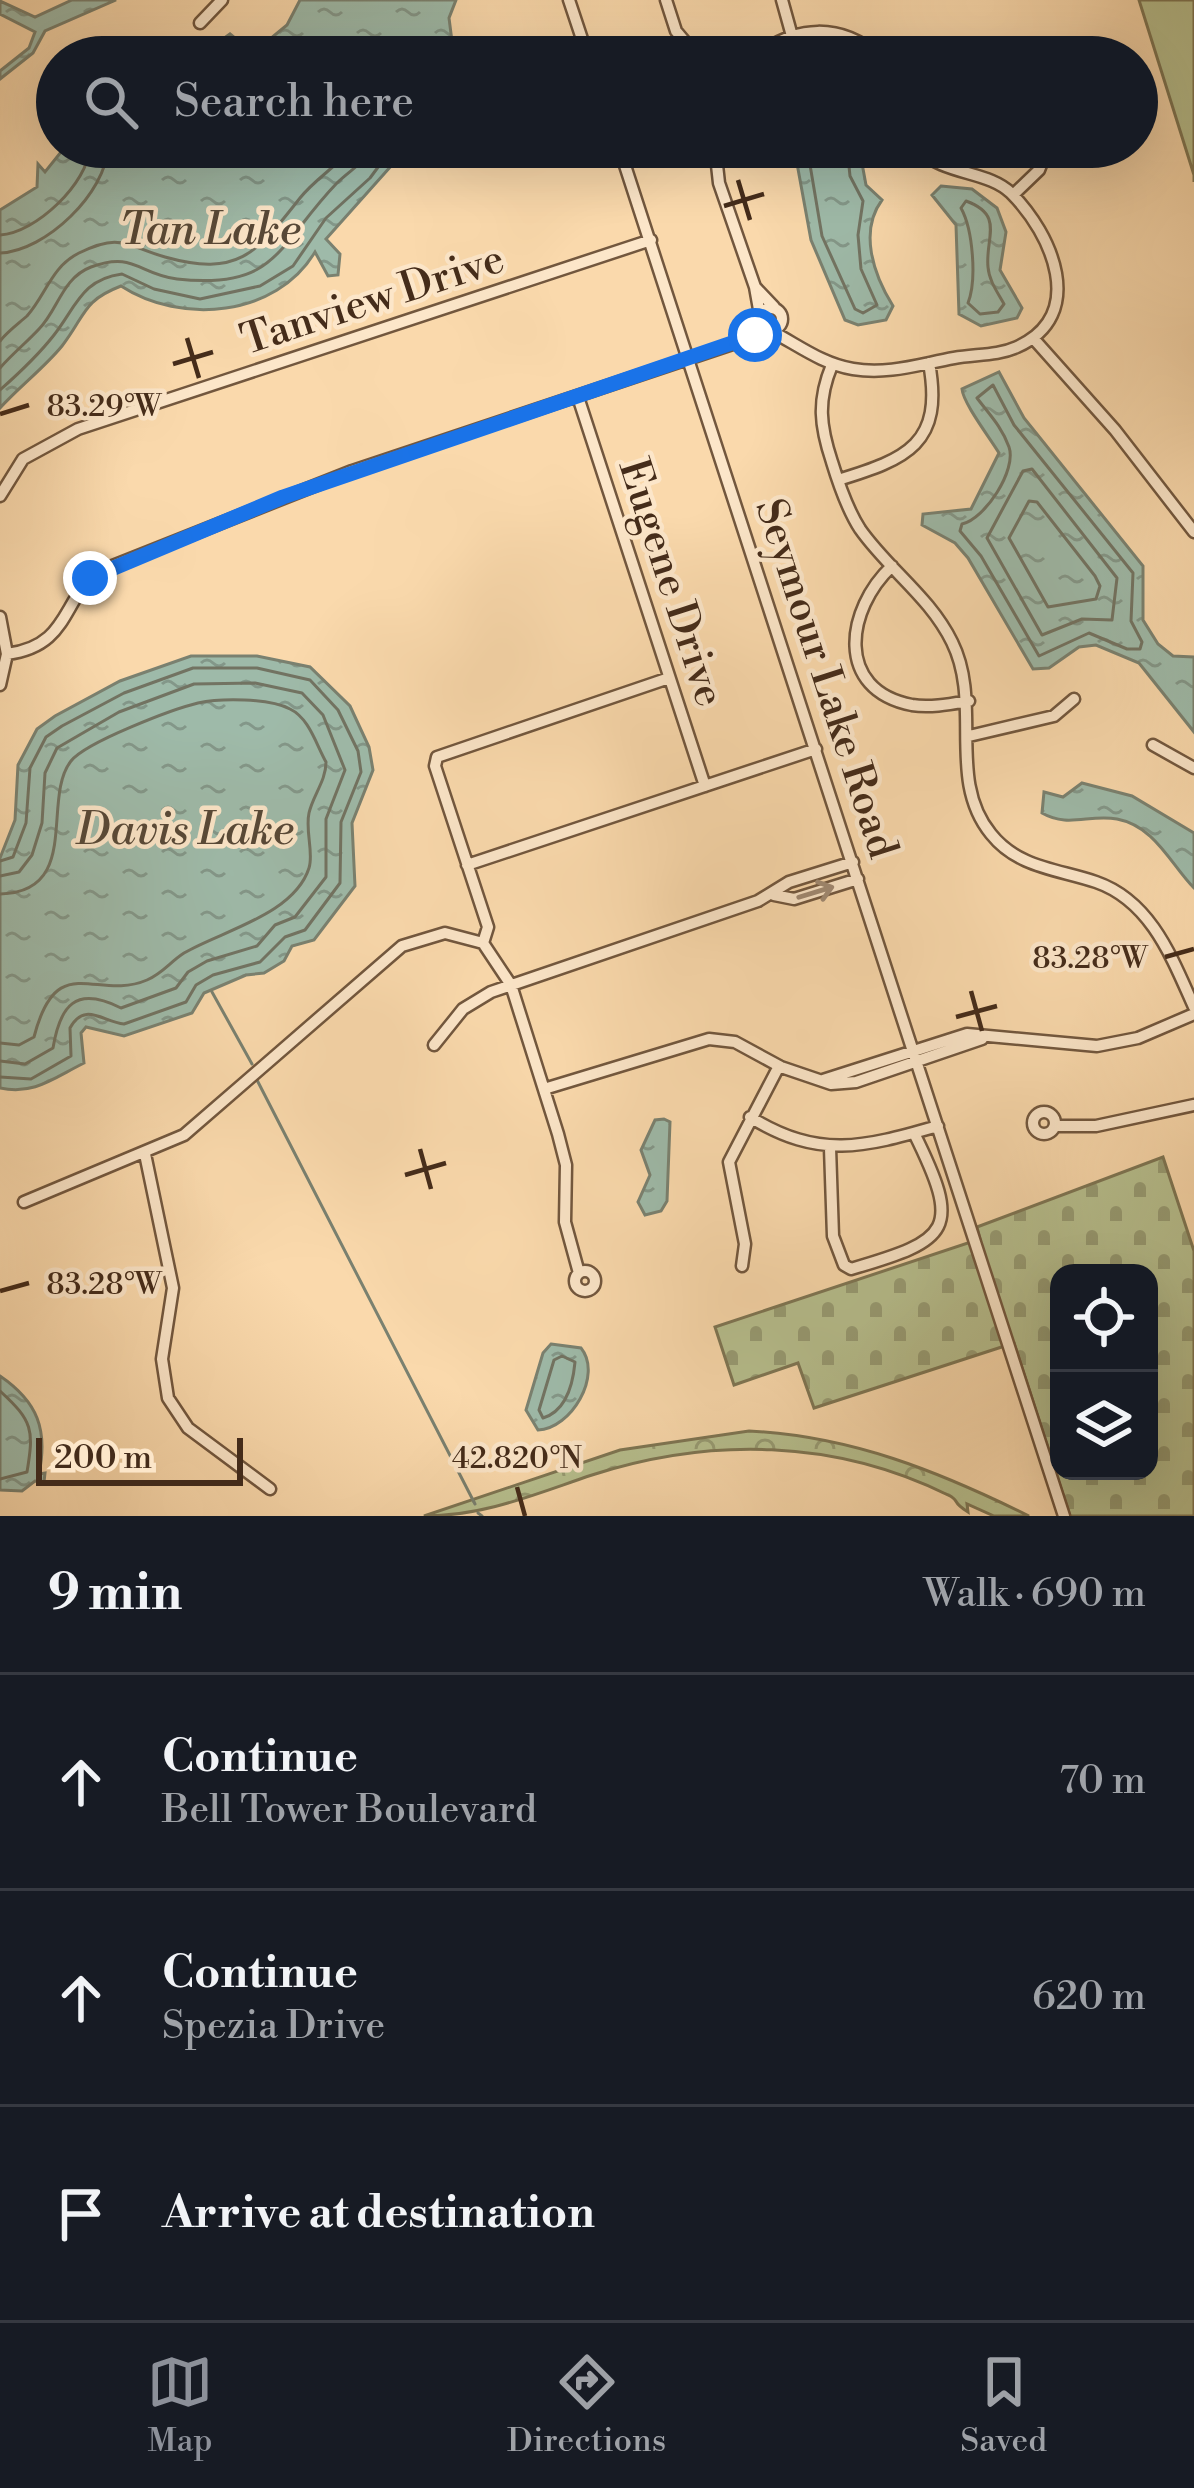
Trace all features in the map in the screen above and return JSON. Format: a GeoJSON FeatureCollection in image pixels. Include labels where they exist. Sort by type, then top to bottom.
{"type":"FeatureCollection","features":[{"type":"Feature","properties":{"kind":"street"},"geometry":{"type":"LineString","coordinates":[[200,23],[222,0]]}},
{"type":"Feature","properties":{"kind":"street"},"geometry":{"type":"LineString","coordinates":[[569,0],[581,36]]}},
{"type":"Feature","properties":{"kind":"street"},"geometry":{"type":"LineString","coordinates":[[666,0],[680,36]]}},
{"type":"Feature","properties":{"kind":"street"},"geometry":{"type":"LineString","coordinates":[[782,0],[793,36],[819,29],[848,36]]}},
{"type":"Feature","properties":{"kind":"street","name":"Seymour Lake Road"},"geometry":{"type":"LineString","coordinates":[[627,168],[1064,1516]]}},
{"type":"Feature","properties":{"kind":"street"},"geometry":{"type":"LineString","coordinates":[[717,168],[760,316],[769,330],[832,365],[891,371],[1003,352],[1034,338],[1052,315],[1059,274],[1052,249],[1013,195],[984,178],[942,168]]}},
{"type":"Feature","properties":{"kind":"street"},"geometry":{"type":"LineString","coordinates":[[1013,195],[1040,168]]}},
{"type":"Feature","properties":{"kind":"street","name":"Tanview Drive"},"geometry":{"type":"LineString","coordinates":[[0,496],[23,459],[78,429],[651,240]]}},
{"type":"Feature","properties":{"kind":"street"},"geometry":{"type":"LineString","coordinates":[[755,287],[798,345]]}},
{"type":"Feature","properties":{"kind":"street"},"geometry":{"type":"LineString","coordinates":[[742,341],[760,316],[778,312]]}},
{"type":"Feature","properties":{"kind":"street"},"geometry":{"type":"LineString","coordinates":[[8,653],[36,645],[62,626],[84,586],[100,571],[202,535],[283,497],[742,341],[769,330],[778,312]]}},
{"type":"Feature","properties":{"kind":"street"},"geometry":{"type":"LineString","coordinates":[[1034,338],[1102,414],[1194,532]]}},
{"type":"Feature","properties":{"kind":"street"},"geometry":{"type":"LineString","coordinates":[[838,480],[896,461],[921,438],[934,400],[929,363]]}},
{"type":"Feature","properties":{"kind":"street"},"geometry":{"type":"LineString","coordinates":[[544,1088],[709,1039],[735,1042],[779,1066],[824,1080],[982,1039],[1097,1046],[1138,1038],[1194,1010],[1162,940],[1132,903],[1096,882],[1023,860],[993,838],[970,792],[969,701],[946,631],[857,525],[838,480],[820,416],[832,365]]}},
{"type":"Feature","properties":{"kind":"street","name":"Eugene Drive"},"geometry":{"type":"LineString","coordinates":[[578,397],[705,786]]}},
{"type":"Feature","properties":{"kind":"street"},"geometry":{"type":"LineString","coordinates":[[892,566],[868,590],[856,613],[854,632],[862,668],[875,686],[906,704],[969,701]]}},
{"type":"Feature","properties":{"kind":"street"},"geometry":{"type":"LineString","coordinates":[[0,617],[8,653],[0,685]]}},
{"type":"Feature","properties":{"kind":"street"},"geometry":{"type":"LineString","coordinates":[[483,943],[488,927],[435,766],[437,757],[669,678]]}},
{"type":"Feature","properties":{"kind":"street"},"geometry":{"type":"LineString","coordinates":[[969,736],[1005,732],[1054,716],[1074,699]]}},
{"type":"Feature","properties":{"kind":"street"},"geometry":{"type":"LineString","coordinates":[[1153,745],[1194,768]]}},
{"type":"Feature","properties":{"kind":"street"},"geometry":{"type":"LineString","coordinates":[[467,865],[816,749]]}},
{"type":"Feature","properties":{"kind":"street"},"geometry":{"type":"LineString","coordinates":[[434,1045],[463,1009],[512,985],[774,895],[789,882],[853,862]]}},
{"type":"Feature","properties":{"kind":"street"},"geometry":{"type":"LineString","coordinates":[[774,895],[794,899],[858,879]]}},
{"type":"Feature","properties":{"kind":"street"},"geometry":{"type":"LineString","coordinates":[[24,1202],[145,1154],[199,1125],[247,1076],[402,946],[446,934],[483,943],[512,985],[564,1152],[565,1222],[579,1273]]}},
{"type":"Feature","properties":{"kind":"street"},"geometry":{"type":"LineString","coordinates":[[742,1266],[745,1244],[729,1162],[779,1066]]}},
{"type":"Feature","properties":{"kind":"street"},"geometry":{"type":"LineString","coordinates":[[1055,1126],[1096,1126],[1194,1105]]}},
{"type":"Feature","properties":{"kind":"street"},"geometry":{"type":"LineString","coordinates":[[750,1117],[800,1142],[830,1148],[938,1126]]}},
{"type":"Feature","properties":{"kind":"street"},"geometry":{"type":"LineString","coordinates":[[830,1148],[833,1236],[849,1269],[908,1252],[929,1242],[938,1227],[944,1213],[938,1187],[914,1133]]}},
{"type":"Feature","properties":{"kind":"street"},"geometry":{"type":"LineString","coordinates":[[145,1154],[172,1288],[162,1359],[168,1398],[188,1428],[270,1489]]}},
{"type":"Feature","properties":{"kind":"green space"},"geometry":{"type":"Polygon","coordinates":[[[1139,0],[1194,0],[1194,175],[1158,60],[1158,36],[1150,36],[1139,0]]]}},
{"type":"Feature","properties":{"kind":"green space"},"geometry":{"type":"Polygon","coordinates":[[[1163,1157],[1194,1251],[1194,1516],[1070,1516],[1058,1480],[1158,1480],[1158,1264],[1050,1264],[1050,1454],[1014,1343],[814,1408],[798,1363],[734,1385],[715,1327],[980,1239],[977,1227],[1163,1157]]]}},
{"type":"Feature","properties":{"kind":"green space"},"geometry":{"type":"Polygon","coordinates":[[[749,1431],[823,1440],[893,1458],[1029,1516],[994,1516],[967,1504],[968,1512],[952,1497],[861,1463],[817,1454],[727,1450],[637,1463],[489,1508],[424,1516],[620,1450],[749,1431]]]}},
{"type":"Feature","properties":{"kind":"water"},"geometry":{"type":"Polygon","coordinates":[[[72,0],[116,0],[36,36],[33,53],[0,79],[0,71],[29,48],[35,32],[0,14],[0,1],[35,17],[72,0]]]}},
{"type":"Feature","properties":{"kind":"water"},"geometry":{"type":"Polygon","coordinates":[[[300,0],[456,0],[449,18],[451,36],[274,36],[287,25],[300,0]]]}},
{"type":"Feature","properties":{"kind":"water","name":"Tan Lake"},"geometry":{"type":"Polygon","coordinates":[[[38,168],[45,172],[48,168],[389,168],[326,239],[340,254],[338,275],[328,276],[315,252],[277,290],[252,302],[198,310],[145,298],[121,286],[92,303],[55,354],[0,408],[0,210],[37,187],[38,168]]]}},
{"type":"Feature","properties":{"kind":"water"},"geometry":{"type":"Polygon","coordinates":[[[798,168],[863,168],[866,185],[882,200],[870,239],[875,267],[893,306],[886,320],[858,325],[845,320],[811,240],[798,168]]]}},
{"type":"Feature","properties":{"kind":"water"},"geometry":{"type":"Polygon","coordinates":[[[941,186],[972,189],[997,208],[1006,232],[1000,270],[1022,308],[1017,318],[981,326],[959,314],[956,225],[932,195],[941,186]]]}},
{"type":"Feature","properties":{"kind":"water"},"geometry":{"type":"Polygon","coordinates":[[[999,372],[1024,418],[1143,566],[1143,620],[1158,644],[1173,656],[1194,657],[1194,732],[1139,663],[1096,645],[1079,647],[1049,668],[1033,669],[968,558],[955,543],[922,525],[923,514],[971,509],[999,453],[962,389],[999,372]]]}},
{"type":"Feature","properties":{"kind":"water","name":"Davis Lake"},"geometry":{"type":"Polygon","coordinates":[[[191,656],[257,656],[310,667],[350,706],[369,747],[373,770],[352,823],[355,886],[314,940],[292,946],[284,961],[264,973],[246,975],[204,993],[192,1013],[124,1036],[86,1027],[81,1033],[84,1063],[33,1087],[0,1088],[0,858],[15,820],[18,765],[37,729],[55,716],[120,681],[191,656]]]}},
{"type":"Feature","properties":{"kind":"water"},"geometry":{"type":"Polygon","coordinates":[[[1082,783],[1132,796],[1194,833],[1194,888],[1152,838],[1130,823],[1107,818],[1061,820],[1042,813],[1044,792],[1063,797],[1082,783]]]}},
{"type":"Feature","properties":{"kind":"water"},"geometry":{"type":"Polygon","coordinates":[[[655,1120],[670,1122],[667,1201],[661,1211],[645,1215],[638,1202],[650,1175],[641,1150],[655,1120]]]}},
{"type":"Feature","properties":{"kind":"water"},"geometry":{"type":"Polygon","coordinates":[[[551,1344],[581,1348],[587,1359],[586,1386],[562,1421],[538,1430],[526,1410],[543,1353],[551,1344]]]}},
{"type":"Feature","properties":{"kind":"water"},"geometry":{"type":"Polygon","coordinates":[[[0,1376],[23,1396],[41,1431],[39,1474],[45,1473],[44,1482],[35,1481],[22,1491],[0,1490],[0,1376]]]}},
{"type":"Feature","properties":{"kind":"waterway"},"geometry":{"type":"LineString","coordinates":[[212,992],[252,1064]]}},
{"type":"Feature","properties":{"kind":"waterway"},"geometry":{"type":"LineString","coordinates":[[257,1080],[475,1504]]}},
{"type":"Feature","properties":{"kind":"waterway"},"geometry":{"type":"LineString","coordinates":[[478,1513],[482,1516]]}},
{"type":"Feature","properties":{"kind":"route"},"geometry":{"type":"LineString","coordinates":[[90,578],[202,535],[283,497],[755,335]]}}]}
